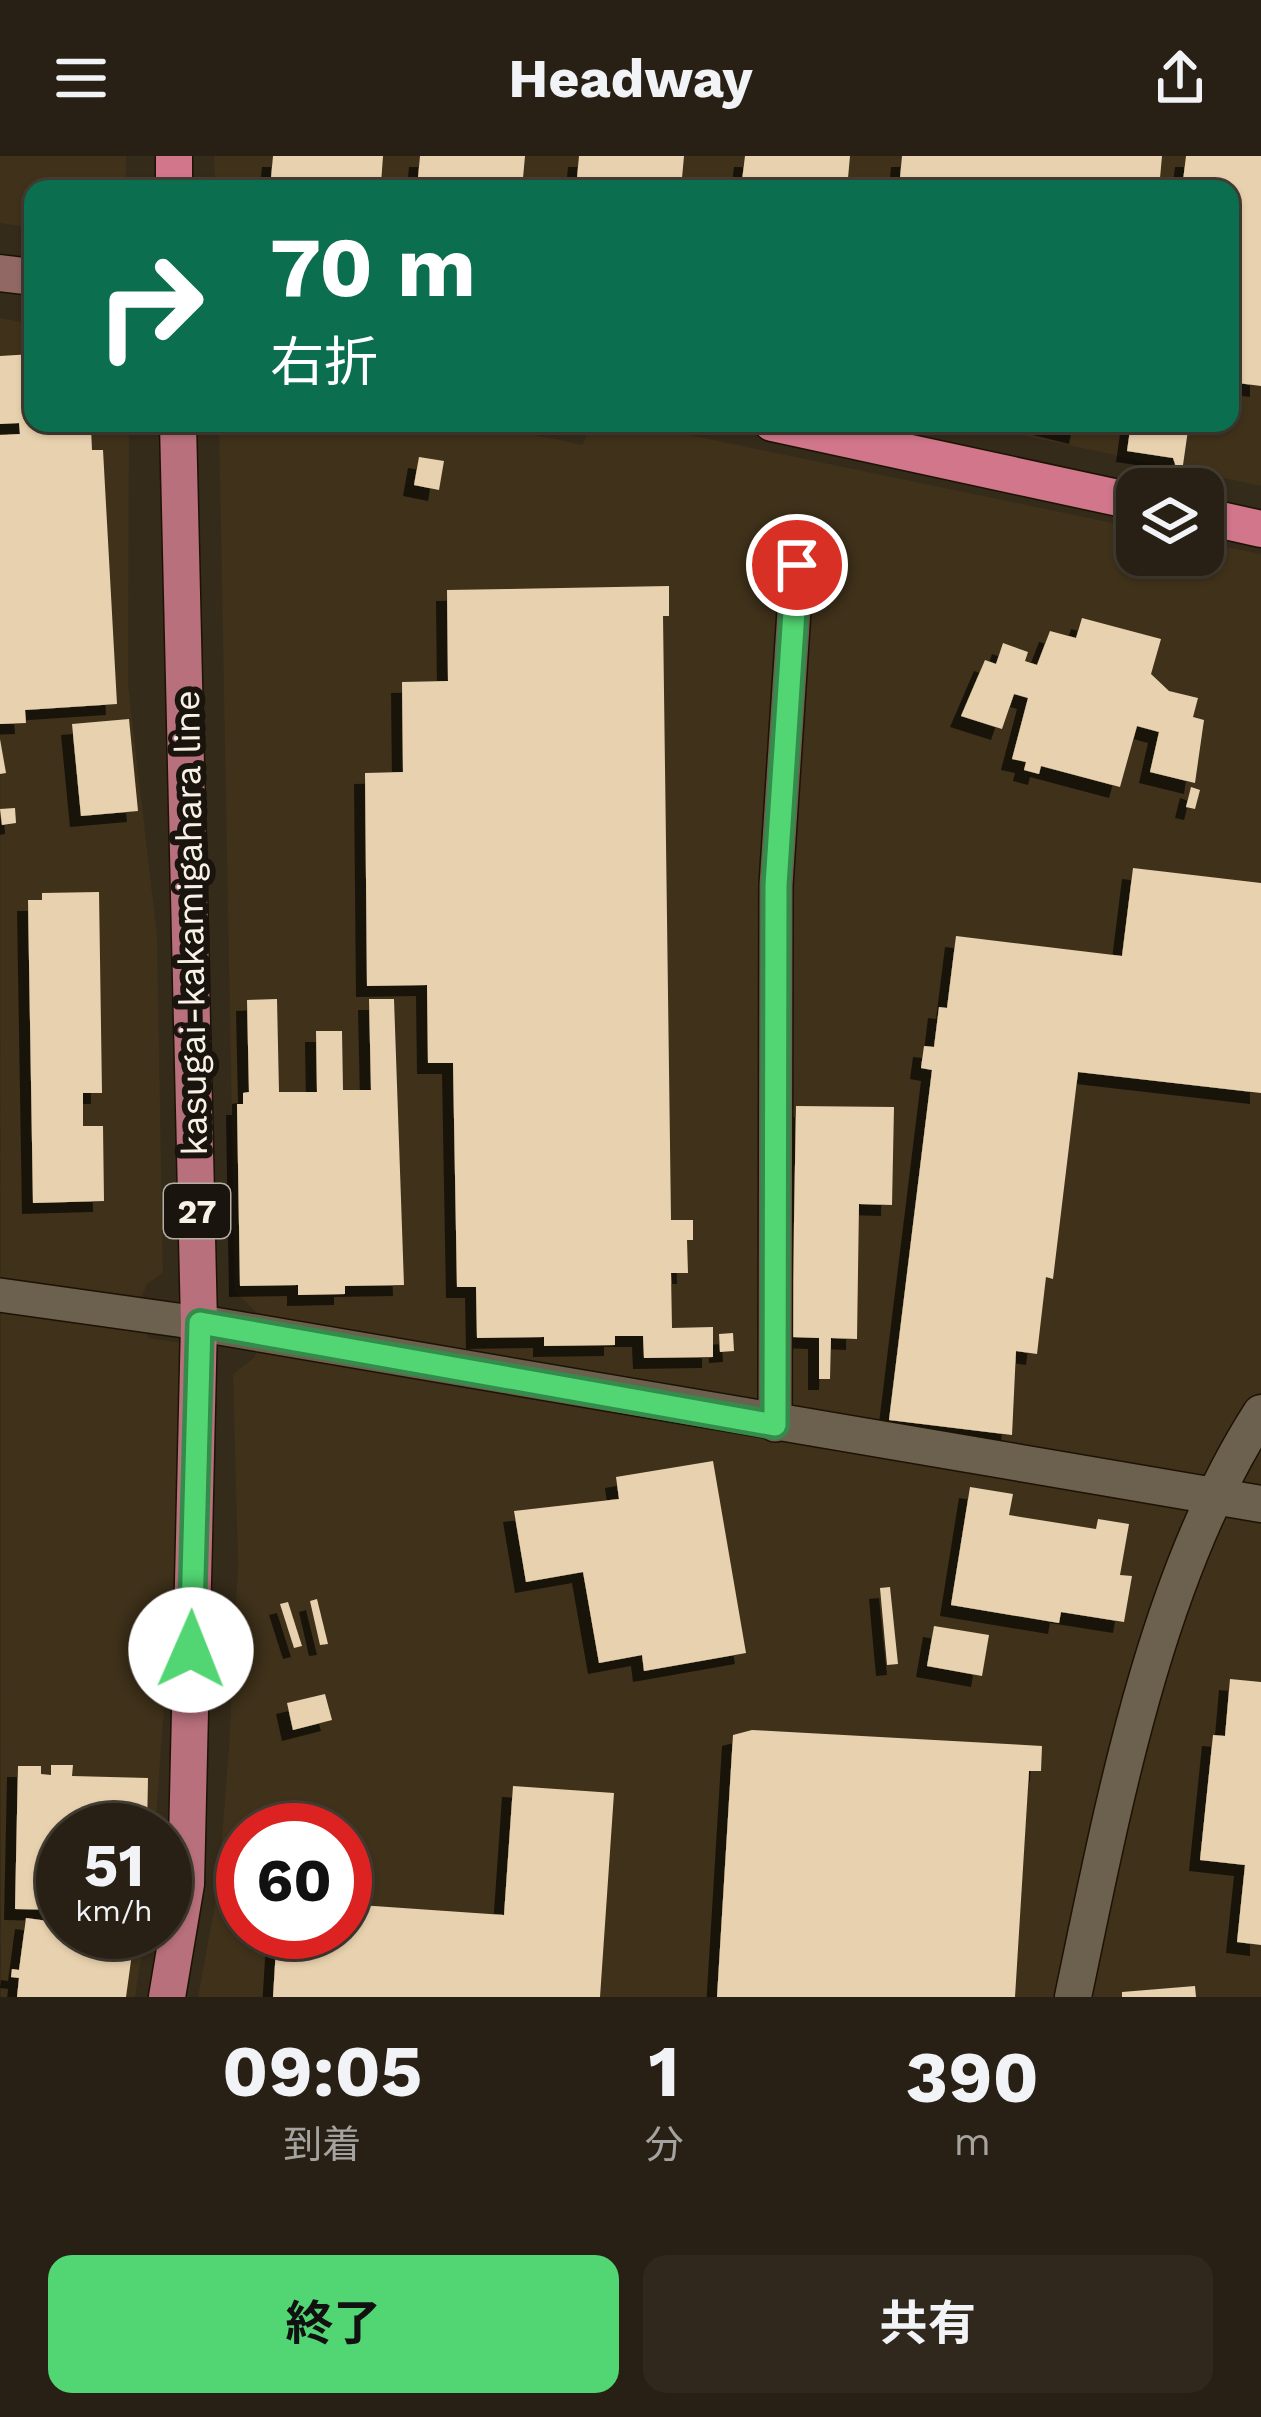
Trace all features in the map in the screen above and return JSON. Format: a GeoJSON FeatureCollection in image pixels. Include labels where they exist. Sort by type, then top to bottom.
{"type":"FeatureCollection","features":[{"type":"Feature","properties":{"kind":"highway"},"geometry":{"type":"LineString","coordinates":[[814,432],[1116,497]]}},
{"type":"Feature","properties":{"kind":"highway"},"geometry":{"type":"LineString","coordinates":[[1224,521],[1261,529]]}},
{"type":"Feature","properties":{"kind":"main road","name":"kasugai-kakamigahara line"},"geometry":{"type":"LineString","coordinates":[[167,1997],[186,1884],[200,1323],[178,432]]}},
{"type":"Feature","properties":{"kind":"street"},"geometry":{"type":"LineString","coordinates":[[775,1425],[776,885],[797,565]]}},
{"type":"Feature","properties":{"kind":"street"},"geometry":{"type":"LineString","coordinates":[[0,1294],[200,1323],[775,1425],[1261,1504]]}},
{"type":"Feature","properties":{"kind":"street"},"geometry":{"type":"LineString","coordinates":[[1073,1997],[1119,1780],[1212,1495],[1261,1413]]}},
{"type":"Feature","properties":{"kind":"shaded area"},"geometry":{"type":"Polygon","coordinates":[[[0,156],[126,156],[126,180],[24,180],[24,227],[0,223],[0,156]]]}},
{"type":"Feature","properties":{"kind":"shaded area"},"geometry":{"type":"Polygon","coordinates":[[[214,156],[1261,156],[1261,486],[1224,478],[1224,468],[1176,468],[1006,432],[1239,432],[1239,180],[215,180],[214,156]]]}},
{"type":"Feature","properties":{"kind":"shaded area"},"geometry":{"type":"Polygon","coordinates":[[[0,318],[24,322],[24,432],[129,432],[128,684],[157,936],[163,1273],[147,1284],[140,1301],[148,1338],[183,1343],[174,1575],[157,1803],[36,1803],[36,1959],[141,1959],[135,1997],[1,1997],[0,318]]]}},
{"type":"Feature","properties":{"kind":"shaded area"},"geometry":{"type":"Polygon","coordinates":[[[219,432],[520,432],[583,445],[587,432],[675,432],[1116,524],[1116,576],[1224,576],[1224,546],[1261,554],[1261,1997],[198,1997],[216,1899],[216,1959],[372,1959],[372,1803],[225,1803],[238,1565],[233,1374],[255,1357],[262,1318],[235,1292],[219,432]]]}},
{"type":"Feature","properties":{"kind":"building"},"geometry":{"type":"Polygon","coordinates":[[[273,156],[383,156],[381,180],[271,180],[273,156]]]}},
{"type":"Feature","properties":{"kind":"building"},"geometry":{"type":"Polygon","coordinates":[[[420,156],[525,156],[523,180],[418,180],[420,156]]]}},
{"type":"Feature","properties":{"kind":"building"},"geometry":{"type":"Polygon","coordinates":[[[579,156],[684,156],[682,180],[577,180],[579,156]]]}},
{"type":"Feature","properties":{"kind":"building"},"geometry":{"type":"Polygon","coordinates":[[[745,156],[850,156],[848,180],[742,180],[745,156]]]}},
{"type":"Feature","properties":{"kind":"building"},"geometry":{"type":"Polygon","coordinates":[[[902,156],[1162,156],[1160,180],[900,180],[902,156]]]}},
{"type":"Feature","properties":{"kind":"building"},"geometry":{"type":"Polygon","coordinates":[[[1186,156],[1261,156],[1261,386],[1239,383],[1239,180],[1183,180],[1186,156]]]}},
{"type":"Feature","properties":{"kind":"building"},"geometry":{"type":"Polygon","coordinates":[[[24,355],[24,432],[91,432],[92,450],[103,450],[117,704],[25,710],[26,723],[0,724],[0,435],[20,434],[19,423],[0,424],[0,356],[24,355]]]}},
{"type":"Feature","properties":{"kind":"building"},"geometry":{"type":"Polygon","coordinates":[[[1130,432],[1188,432],[1183,465],[1176,467],[1173,458],[1127,451],[1130,432]]]}},
{"type":"Feature","properties":{"kind":"building"},"geometry":{"type":"Polygon","coordinates":[[[419,457],[444,461],[439,490],[414,485],[419,457]]]}},
{"type":"Feature","properties":{"kind":"building"},"geometry":{"type":"Polygon","coordinates":[[[669,586],[669,616],[663,616],[671,1220],[693,1220],[693,1240],[687,1240],[688,1273],[671,1273],[672,1328],[713,1327],[713,1357],[644,1358],[643,1336],[615,1336],[615,1345],[544,1346],[544,1337],[477,1338],[476,1287],[457,1287],[453,1063],[428,1063],[427,985],[367,986],[365,773],[403,772],[402,682],[448,681],[447,590],[669,586]]]}},
{"type":"Feature","properties":{"kind":"building"},"geometry":{"type":"Polygon","coordinates":[[[1082,618],[1161,639],[1151,674],[1169,691],[1198,698],[1193,717],[1204,720],[1195,783],[1150,772],[1159,732],[1137,726],[1120,787],[1041,766],[1039,774],[1024,770],[1026,762],[1012,759],[1028,698],[1014,694],[1002,729],[961,716],[985,660],[996,664],[1003,643],[1028,652],[1025,661],[1037,665],[1050,631],[1076,638],[1082,618]]]}},
{"type":"Feature","properties":{"kind":"building"},"geometry":{"type":"Polygon","coordinates":[[[129,719],[138,811],[81,816],[72,724],[129,719]]]}},
{"type":"Feature","properties":{"kind":"building"},"geometry":{"type":"Polygon","coordinates":[[[0,739],[6,773],[0,774],[0,739]]]}},
{"type":"Feature","properties":{"kind":"building"},"geometry":{"type":"Polygon","coordinates":[[[1191,787],[1200,790],[1195,809],[1186,807],[1191,787]]]}},
{"type":"Feature","properties":{"kind":"building"},"geometry":{"type":"Polygon","coordinates":[[[15,808],[16,823],[2,825],[0,809],[15,808]]]}},
{"type":"Feature","properties":{"kind":"building"},"geometry":{"type":"Polygon","coordinates":[[[1133,868],[1261,883],[1261,1093],[1078,1072],[1053,1279],[1046,1277],[1037,1354],[1016,1351],[1012,1435],[889,1420],[932,1070],[921,1068],[924,1046],[934,1047],[939,1007],[947,1008],[956,936],[1122,956],[1133,868]]]}},
{"type":"Feature","properties":{"kind":"building"},"geometry":{"type":"Polygon","coordinates":[[[99,892],[102,1093],[83,1093],[83,1126],[103,1126],[104,1201],[33,1203],[28,900],[42,900],[42,893],[99,892]]]}},
{"type":"Feature","properties":{"kind":"building"},"geometry":{"type":"Polygon","coordinates":[[[277,999],[279,1092],[317,1092],[316,1031],[342,1031],[343,1090],[371,1090],[369,999],[394,999],[404,1285],[345,1286],[345,1294],[298,1295],[298,1285],[240,1286],[237,1104],[243,1104],[243,1093],[249,1092],[247,1000],[277,999]]]}},
{"type":"Feature","properties":{"kind":"building"},"geometry":{"type":"Polygon","coordinates":[[[796,1106],[894,1107],[892,1205],[859,1204],[857,1339],[831,1338],[830,1379],[819,1379],[819,1338],[792,1337],[796,1106]]]}},
{"type":"Feature","properties":{"kind":"building"},"geometry":{"type":"Polygon","coordinates":[[[733,1333],[734,1351],[720,1352],[719,1334],[733,1333]]]}},
{"type":"Feature","properties":{"kind":"building"},"geometry":{"type":"Polygon","coordinates":[[[713,1461],[746,1653],[644,1671],[642,1655],[599,1663],[583,1572],[526,1582],[514,1511],[619,1499],[616,1477],[713,1461]]]}},
{"type":"Feature","properties":{"kind":"building"},"geometry":{"type":"Polygon","coordinates":[[[970,1487],[1013,1494],[1009,1515],[1096,1529],[1098,1519],[1129,1524],[1120,1575],[1132,1576],[1124,1622],[1061,1612],[1059,1623],[951,1605],[970,1487]]]}},
{"type":"Feature","properties":{"kind":"building"},"geometry":{"type":"Polygon","coordinates":[[[890,1587],[898,1664],[887,1665],[880,1588],[890,1587]]]}},
{"type":"Feature","properties":{"kind":"building"},"geometry":{"type":"Polygon","coordinates":[[[317,1599],[328,1644],[320,1645],[310,1601],[317,1599]]]}},
{"type":"Feature","properties":{"kind":"building"},"geometry":{"type":"Polygon","coordinates":[[[288,1602],[302,1646],[294,1648],[280,1604],[288,1602]]]}},
{"type":"Feature","properties":{"kind":"building"},"geometry":{"type":"Polygon","coordinates":[[[934,1626],[989,1635],[982,1676],[927,1666],[934,1626]]]}},
{"type":"Feature","properties":{"kind":"building"},"geometry":{"type":"Polygon","coordinates":[[[1230,1679],[1261,1682],[1261,1945],[1237,1942],[1245,1865],[1200,1860],[1213,1735],[1225,1736],[1230,1679]]]}},
{"type":"Feature","properties":{"kind":"building"},"geometry":{"type":"Polygon","coordinates":[[[325,1694],[332,1720],[293,1730],[287,1703],[325,1694]]]}},
{"type":"Feature","properties":{"kind":"building"},"geometry":{"type":"Polygon","coordinates":[[[752,1730],[1042,1746],[1041,1771],[1029,1771],[1015,1997],[717,1997],[733,1735],[752,1730]]]}},
{"type":"Feature","properties":{"kind":"building"},"geometry":{"type":"Polygon","coordinates":[[[51,1765],[73,1765],[72,1776],[148,1778],[148,1803],[36,1803],[36,1909],[15,1909],[18,1766],[41,1766],[41,1774],[51,1775],[51,1765]]]}},
{"type":"Feature","properties":{"kind":"building"},"geometry":{"type":"Polygon","coordinates":[[[513,1786],[614,1793],[600,1997],[273,1997],[275,1959],[372,1959],[372,1906],[504,1915],[513,1786]]]}},
{"type":"Feature","properties":{"kind":"building"},"geometry":{"type":"Polygon","coordinates":[[[26,1918],[36,1919],[36,1959],[131,1959],[126,1997],[17,1997],[19,1978],[11,1977],[12,1969],[19,1970],[26,1918]]]}},
{"type":"Feature","properties":{"kind":"building"},"geometry":{"type":"Polygon","coordinates":[[[1195,1986],[1196,1997],[1122,1997],[1122,1992],[1195,1986]]]}},
{"type":"Feature","properties":{"kind":"route"},"geometry":{"type":"LineString","coordinates":[[191,1650],[200,1323],[775,1425],[776,885],[797,565]]}}]}
